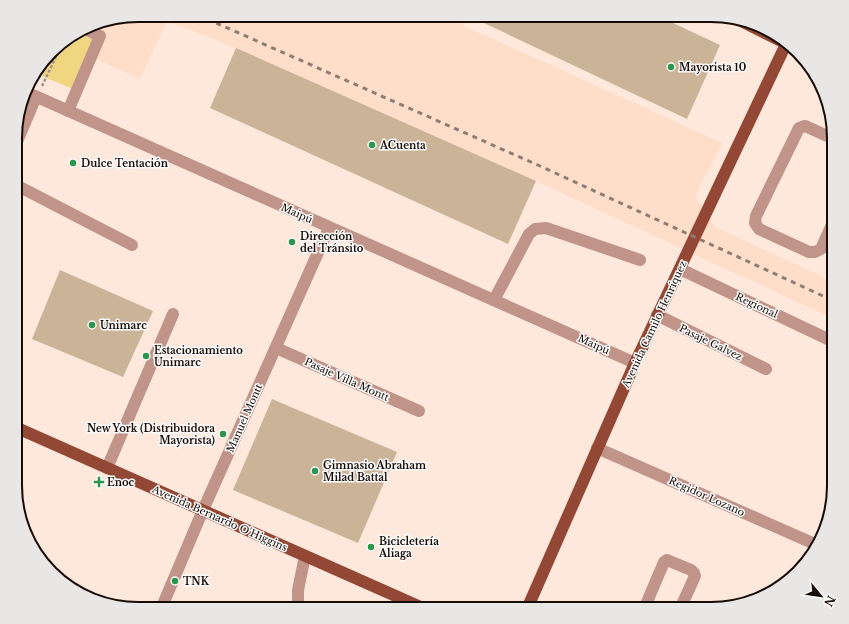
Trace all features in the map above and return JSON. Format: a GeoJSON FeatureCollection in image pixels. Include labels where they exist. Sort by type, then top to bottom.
{"type":"FeatureCollection","features":[{"type":"Feature","properties":{"kind":"main road","name":"Avenida Camilo Henríquez"},"geometry":{"type":"LineString","coordinates":[[530,602],[635,362],[786,49]]}},
{"type":"Feature","properties":{"kind":"main road","name":"Avenida Bernardo O'Higgins"},"geometry":{"type":"LineString","coordinates":[[22,430],[406,602]]}},
{"type":"Feature","properties":{"kind":"street"},"geometry":{"type":"LineString","coordinates":[[68,111],[100,36],[92,32]]}},
{"type":"Feature","properties":{"kind":"street"},"geometry":{"type":"LineString","coordinates":[[23,120],[31,95]]}},
{"type":"Feature","properties":{"kind":"street","name":"Maipú"},"geometry":{"type":"LineString","coordinates":[[31,95],[635,362]]}},
{"type":"Feature","properties":{"kind":"street"},"geometry":{"type":"LineString","coordinates":[[827,136],[805,126],[799,128],[754,223],[759,229],[809,252],[815,252],[821,249],[827,236]]}},
{"type":"Feature","properties":{"kind":"street"},"geometry":{"type":"LineString","coordinates":[[22,188],[132,245]]}},
{"type":"Feature","properties":{"kind":"street","name":"Manuel Montt"},"geometry":{"type":"LineString","coordinates":[[164,602],[203,510],[329,228]]}},
{"type":"Feature","properties":{"kind":"street"},"geometry":{"type":"LineString","coordinates":[[494,300],[528,234],[535,229],[546,228],[640,260]]}},
{"type":"Feature","properties":{"kind":"street","name":"Regional"},"geometry":{"type":"LineString","coordinates":[[680,269],[827,339]]}},
{"type":"Feature","properties":{"kind":"street"},"geometry":{"type":"LineString","coordinates":[[107,468],[173,314]]}},
{"type":"Feature","properties":{"kind":"street","name":"Pasaje Galvez"},"geometry":{"type":"LineString","coordinates":[[657,315],[766,369]]}},
{"type":"Feature","properties":{"kind":"street","name":"Pasaje Villa Montt"},"geometry":{"type":"LineString","coordinates":[[276,348],[419,411]]}},
{"type":"Feature","properties":{"kind":"street","name":"Regidor Lozano"},"geometry":{"type":"LineString","coordinates":[[597,448],[812,543]]}},
{"type":"Feature","properties":{"kind":"street"},"geometry":{"type":"LineString","coordinates":[[298,602],[298,590],[305,556]]}},
{"type":"Feature","properties":{"kind":"street"},"geometry":{"type":"LineString","coordinates":[[647,602],[666,560],[691,570],[694,573],[695,576],[683,602]]}},
{"type":"Feature","properties":{"kind":"path"},"geometry":{"type":"LineString","coordinates":[[31,95],[51,63]]}},
{"type":"Feature","properties":{"kind":"shaded area"},"geometry":{"type":"Polygon","coordinates":[[[130,22],[167,22],[140,79],[69,46],[94,31],[115,24],[130,22]]]}},
{"type":"Feature","properties":{"kind":"shaded area"},"geometry":{"type":"Polygon","coordinates":[[[170,22],[455,22],[722,143],[695,196],[715,227],[827,279],[827,316],[536,181],[236,48],[170,22]]]}},
{"type":"Feature","properties":{"kind":"shaded area"},"geometry":{"type":"Polygon","coordinates":[[[84,36],[96,41],[75,90],[41,76],[62,51],[84,36]]]}},
{"type":"Feature","properties":{"kind":"building"},"geometry":{"type":"Polygon","coordinates":[[[482,22],[671,22],[720,45],[687,119],[482,22]]]}},
{"type":"Feature","properties":{"kind":"building","name":"ACuenta"},"geometry":{"type":"Polygon","coordinates":[[[236,48],[536,181],[508,244],[210,108],[236,48]]]}},
{"type":"Feature","properties":{"kind":"building","name":"Unimarc"},"geometry":{"type":"Polygon","coordinates":[[[60,270],[153,311],[123,377],[32,339],[60,270]]]}},
{"type":"Feature","properties":{"kind":"building","name":"Gimnasio Abraham Milad Battal"},"geometry":{"type":"Polygon","coordinates":[[[272,399],[397,452],[358,543],[233,490],[272,399]]]}},
{"type":"Feature","properties":{"kind":"railway"},"geometry":{"type":"LineString","coordinates":[[214,22],[540,166],[827,298]]}},
{"type":"Feature","properties":{"kind":"place","name":"Mayorista 10"},"geometry":{"type":"Point","coordinates":[671,67]}},
{"type":"Feature","properties":{"kind":"place","name":"ACuenta"},"geometry":{"type":"Point","coordinates":[372,145]}},
{"type":"Feature","properties":{"kind":"place","name":"Dulce Tentación"},"geometry":{"type":"Point","coordinates":[73,163]}},
{"type":"Feature","properties":{"kind":"place","name":"Dirección del Tránsito"},"geometry":{"type":"Point","coordinates":[292,242]}},
{"type":"Feature","properties":{"kind":"place","name":"Unimarc"},"geometry":{"type":"Point","coordinates":[92,325]}},
{"type":"Feature","properties":{"kind":"place","name":"Estacionamiento Unimarc"},"geometry":{"type":"Point","coordinates":[146,356]}},
{"type":"Feature","properties":{"kind":"place","name":"New York (Distribuidora Mayorista)"},"geometry":{"type":"Point","coordinates":[223,434]}},
{"type":"Feature","properties":{"kind":"place","name":"Gimnasio Abraham Milad Battal"},"geometry":{"type":"Point","coordinates":[315,471]}},
{"type":"Feature","properties":{"kind":"place","name":"Enoc"},"geometry":{"type":"Point","coordinates":[99,482]}},
{"type":"Feature","properties":{"kind":"place","name":"Bicicletería Aliaga"},"geometry":{"type":"Point","coordinates":[371,547]}},
{"type":"Feature","properties":{"kind":"place","name":"TNK"},"geometry":{"type":"Point","coordinates":[175,581]}}]}
